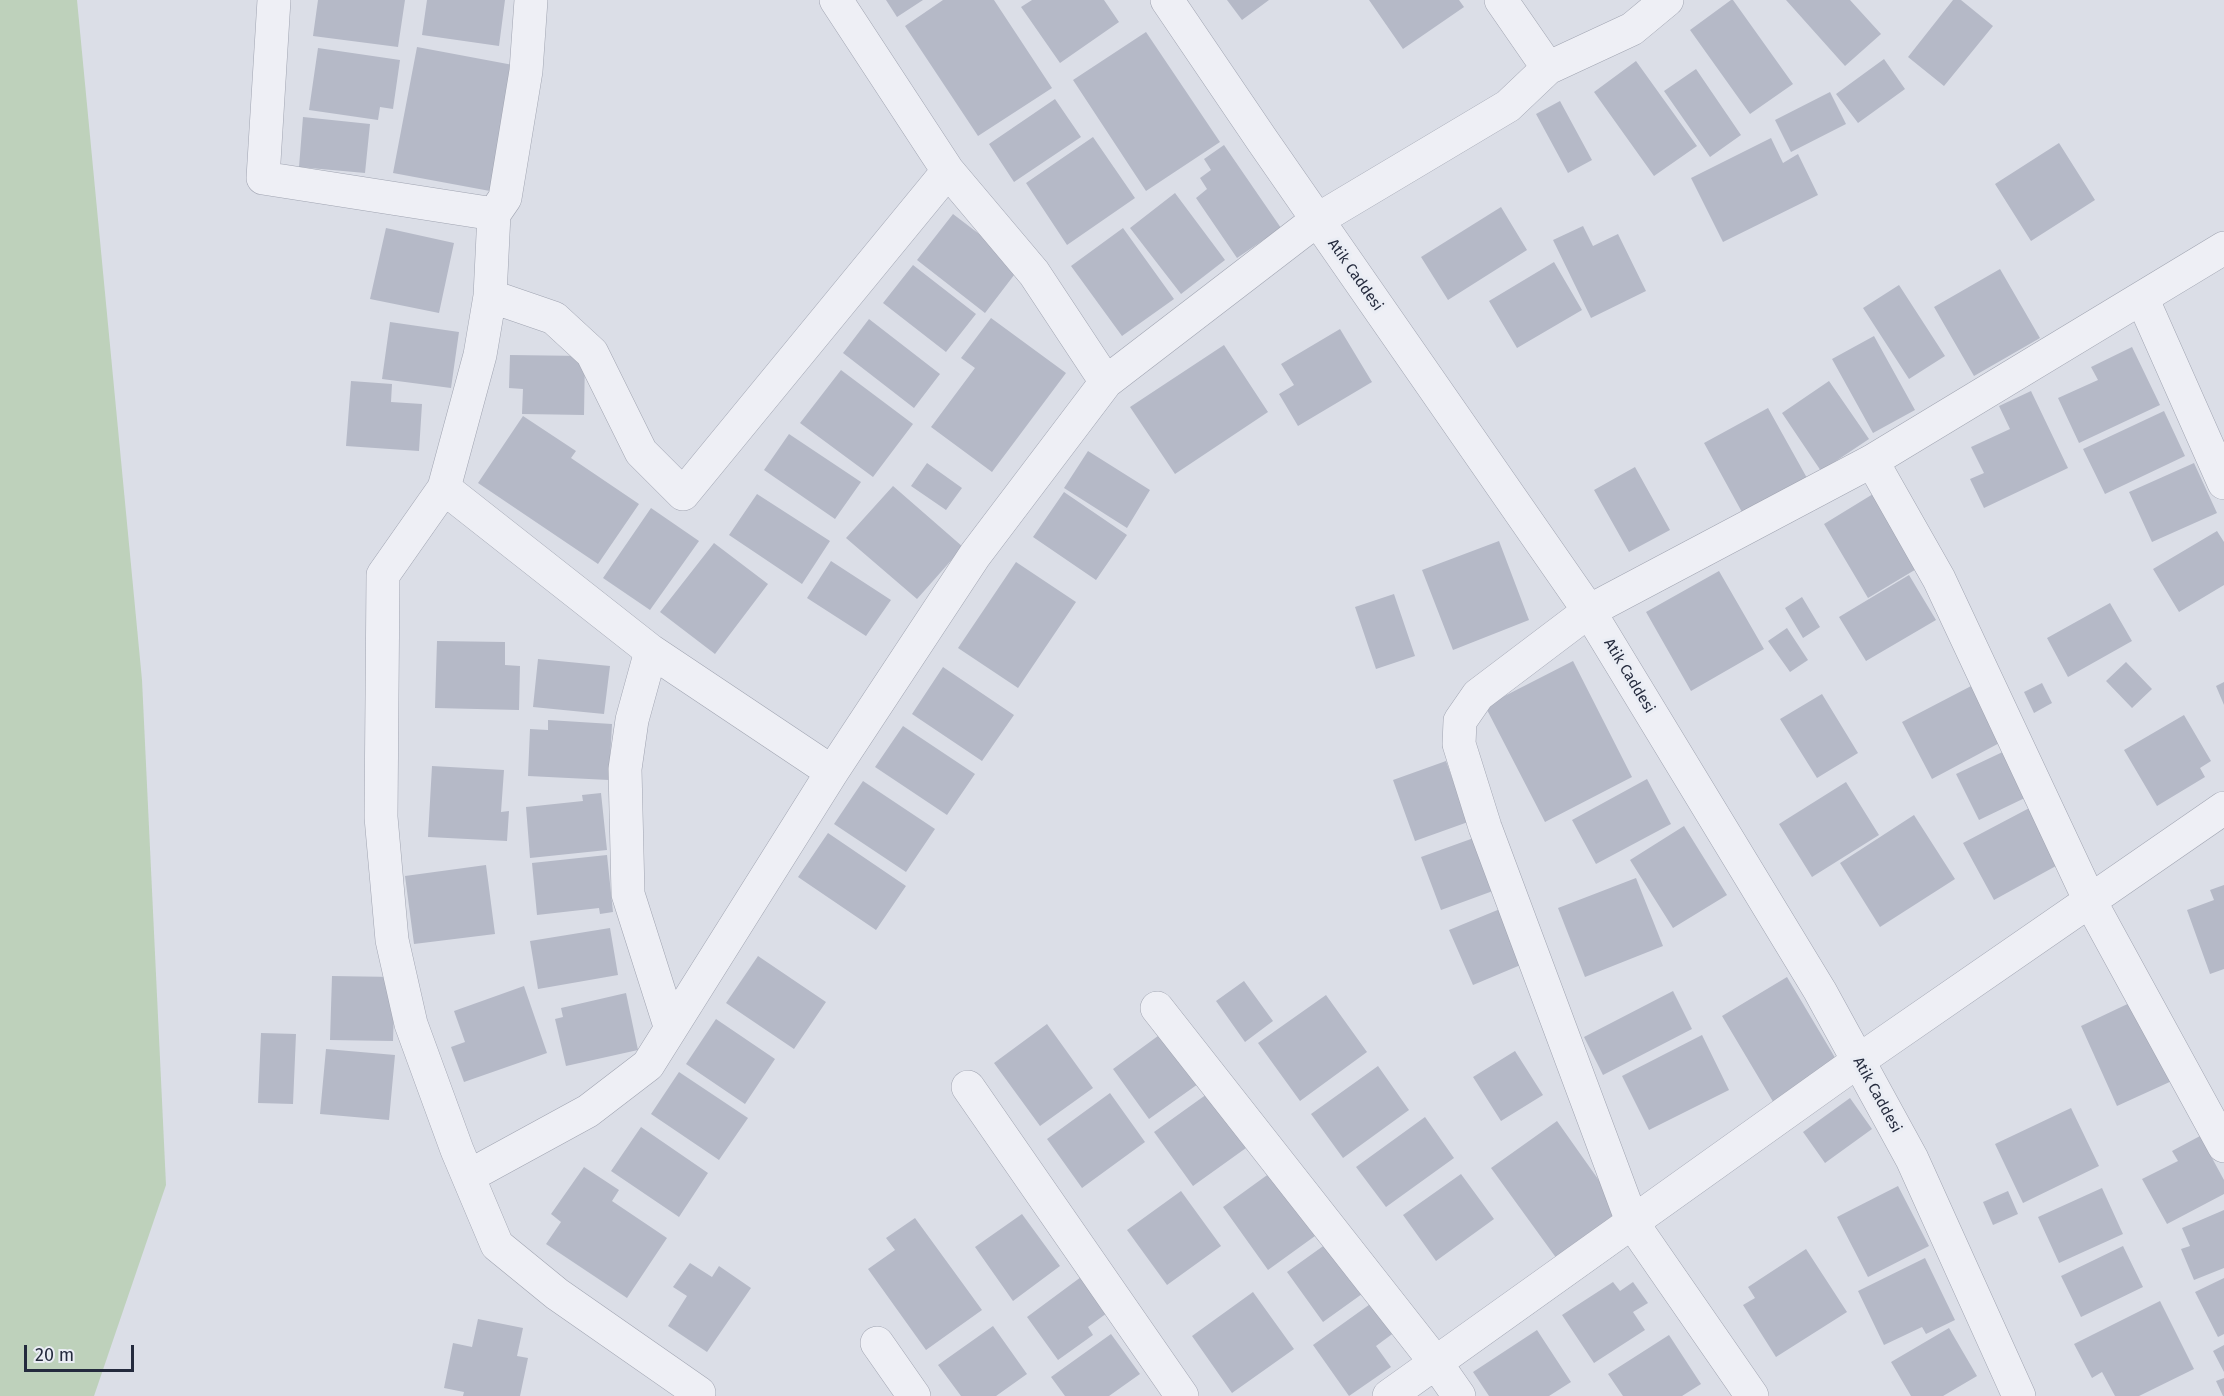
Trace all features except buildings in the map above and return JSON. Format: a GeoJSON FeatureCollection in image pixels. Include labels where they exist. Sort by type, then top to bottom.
{"type":"FeatureCollection","features":[{"type":"Feature","properties":{"kind":"street"},"geometry":{"type":"LineString","coordinates":[[274,0],[263,178],[494,214]]}},
{"type":"Feature","properties":{"kind":"street"},"geometry":{"type":"LineString","coordinates":[[531,0],[526,71],[504,198],[494,214],[490,296],[480,356],[444,488],[384,575],[381,817],[392,940],[411,1024],[457,1150],[497,1245],[557,1294],[699,1393]]}},
{"type":"Feature","properties":{"kind":"street"},"geometry":{"type":"LineString","coordinates":[[836,0],[948,171],[1034,273],[1106,382]]}},
{"type":"Feature","properties":{"kind":"street","name":"Atik Caddesi"},"geometry":{"type":"LineString","coordinates":[[1167,0],[1589,611],[1820,991],[1912,1159],[2019,1396]]}},
{"type":"Feature","properties":{"kind":"street"},"geometry":{"type":"LineString","coordinates":[[1501,0],[1548,68]]}},
{"type":"Feature","properties":{"kind":"street"},"geometry":{"type":"LineString","coordinates":[[469,1176],[588,1111],[648,1065],[670,1026],[832,772],[975,555],[1106,382],[1317,220],[1508,106],[1548,68],[1632,28],[1667,0]]}},
{"type":"Feature","properties":{"kind":"street"},"geometry":{"type":"LineString","coordinates":[[490,296],[554,318],[592,353],[641,452],[683,494],[948,171]]}},
{"type":"Feature","properties":{"kind":"street"},"geometry":{"type":"LineString","coordinates":[[1752,1396],[1632,1224],[1485,827],[1459,744],[1460,721],[1478,695],[1589,611],[1872,461],[2224,248]]}},
{"type":"Feature","properties":{"kind":"street"},"geometry":{"type":"LineString","coordinates":[[2142,298],[2224,483]]}},
{"type":"Feature","properties":{"kind":"street"},"geometry":{"type":"LineString","coordinates":[[1872,461],[1939,579],[2090,901],[2224,1146]]}},
{"type":"Feature","properties":{"kind":"street"},"geometry":{"type":"LineString","coordinates":[[444,488],[651,651],[832,772]]}},
{"type":"Feature","properties":{"kind":"street"},"geometry":{"type":"LineString","coordinates":[[651,651],[632,720],[625,769],[628,894],[670,1026]]}},
{"type":"Feature","properties":{"kind":"street"},"geometry":{"type":"LineString","coordinates":[[1389,1396],[1858,1061],[2224,808]]}},
{"type":"Feature","properties":{"kind":"street"},"geometry":{"type":"LineString","coordinates":[[1157,1008],[1460,1396]]}},
{"type":"Feature","properties":{"kind":"street"},"geometry":{"type":"LineString","coordinates":[[968,1087],[1182,1396]]}},
{"type":"Feature","properties":{"kind":"street"},"geometry":{"type":"LineString","coordinates":[[877,1343],[914,1396]]}},
{"type":"Feature","properties":{"kind":"green space"},"geometry":{"type":"Polygon","coordinates":[[[0,0],[77,0],[142,680],[166,1185],[94,1396],[0,1396],[0,0]]]}}]}
